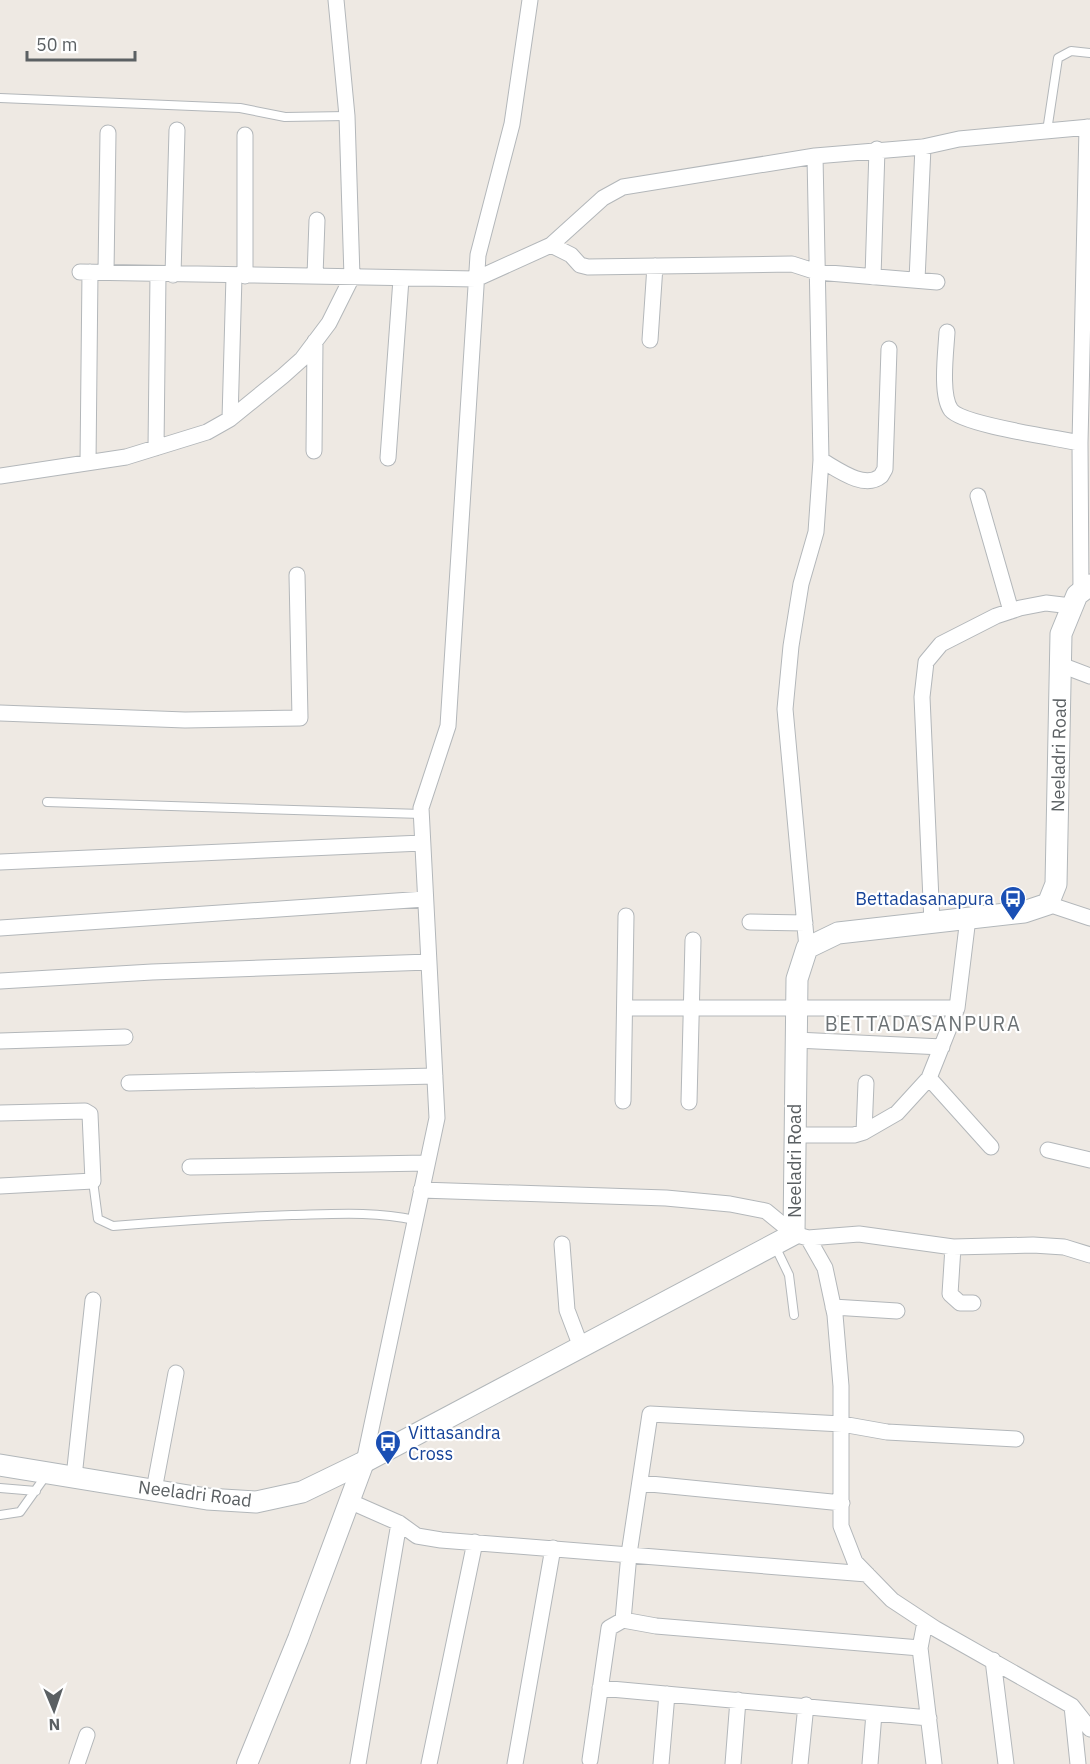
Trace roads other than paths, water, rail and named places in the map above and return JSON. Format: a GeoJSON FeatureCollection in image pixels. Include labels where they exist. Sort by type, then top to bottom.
{"type":"FeatureCollection","features":[{"type":"Feature","properties":{"kind":"main road","name":"Neeladri Road"},"geometry":{"type":"LineString","coordinates":[[1048,904],[1056,884],[1061,634],[1081,594]]}},
{"type":"Feature","properties":{"kind":"main road"},"geometry":{"type":"LineString","coordinates":[[807,948],[838,933],[1024,912],[1048,904]]}},
{"type":"Feature","properties":{"kind":"main road","name":"Neeladri Road"},"geometry":{"type":"LineString","coordinates":[[0,1465],[42,1482],[74,1478],[207,1499],[256,1502],[302,1492],[364,1462],[775,1245],[801,1236],[795,1136],[796,1010],[797,980],[807,948]]}},
{"type":"Feature","properties":{"kind":"street"},"geometry":{"type":"LineString","coordinates":[[0,476],[126,456],[207,432],[230,419],[284,376],[329,323],[352,277],[347,116],[336,0]]}},
{"type":"Feature","properties":{"kind":"street"},"geometry":{"type":"LineString","coordinates":[[247,1764],[298,1639],[364,1462],[437,1118],[421,814],[448,726],[478,255],[512,124],[530,0]]}},
{"type":"Feature","properties":{"kind":"street"},"geometry":{"type":"LineString","coordinates":[[92,272],[476,279],[551,245],[603,198],[623,188],[815,156],[876,149],[923,147],[959,139],[1089,127],[1087,324],[1080,443],[1081,594],[1011,611],[971,627],[941,644],[926,662],[922,697],[932,923]]}},
{"type":"Feature","properties":{"kind":"street"},"geometry":{"type":"LineString","coordinates":[[156,448],[177,130]]}},
{"type":"Feature","properties":{"kind":"street"},"geometry":{"type":"LineString","coordinates":[[88,462],[92,272],[108,133]]}},
{"type":"Feature","properties":{"kind":"street"},"geometry":{"type":"LineString","coordinates":[[230,419],[240,276],[245,135]]}},
{"type":"Feature","properties":{"kind":"street"},"geometry":{"type":"LineString","coordinates":[[917,280],[923,147]]}},
{"type":"Feature","properties":{"kind":"street"},"geometry":{"type":"LineString","coordinates":[[873,277],[876,149]]}},
{"type":"Feature","properties":{"kind":"street"},"geometry":{"type":"LineString","coordinates":[[807,948],[785,709],[790,645],[799,594],[816,532],[821,460],[815,156]]}},
{"type":"Feature","properties":{"kind":"street"},"geometry":{"type":"LineString","coordinates":[[315,276],[317,220]]}},
{"type":"Feature","properties":{"kind":"street"},"geometry":{"type":"LineString","coordinates":[[551,245],[571,255],[580,266],[792,264],[817,272],[937,282]]}},
{"type":"Feature","properties":{"kind":"street"},"geometry":{"type":"LineString","coordinates":[[650,340],[655,266]]}},
{"type":"Feature","properties":{"kind":"street"},"geometry":{"type":"LineString","coordinates":[[388,458],[401,279]]}},
{"type":"Feature","properties":{"kind":"street"},"geometry":{"type":"LineString","coordinates":[[947,332],[945,395],[951,410],[962,417],[984,424],[1080,443]]}},
{"type":"Feature","properties":{"kind":"street"},"geometry":{"type":"LineString","coordinates":[[314,451],[315,341]]}},
{"type":"Feature","properties":{"kind":"street"},"geometry":{"type":"LineString","coordinates":[[821,460],[858,479],[869,481],[881,476],[885,469],[889,349]]}},
{"type":"Feature","properties":{"kind":"street"},"geometry":{"type":"LineString","coordinates":[[978,496],[1011,611]]}},
{"type":"Feature","properties":{"kind":"street"},"geometry":{"type":"LineString","coordinates":[[0,713],[185,720],[300,718],[297,575]]}},
{"type":"Feature","properties":{"kind":"street"},"geometry":{"type":"LineString","coordinates":[[1060,665],[1090,676]]}},
{"type":"Feature","properties":{"kind":"street"},"geometry":{"type":"LineString","coordinates":[[0,862],[422,843]]}},
{"type":"Feature","properties":{"kind":"street"},"geometry":{"type":"LineString","coordinates":[[0,928],[425,899]]}},
{"type":"Feature","properties":{"kind":"street"},"geometry":{"type":"LineString","coordinates":[[1048,904],[1090,918]]}},
{"type":"Feature","properties":{"kind":"street"},"geometry":{"type":"LineString","coordinates":[[623,1101],[626,916]]}},
{"type":"Feature","properties":{"kind":"street"},"geometry":{"type":"LineString","coordinates":[[795,1136],[845,1135],[864,1132],[897,1113],[930,1078],[957,1008],[968,918]]}},
{"type":"Feature","properties":{"kind":"street"},"geometry":{"type":"LineString","coordinates":[[750,922],[805,923]]}},
{"type":"Feature","properties":{"kind":"street"},"geometry":{"type":"LineString","coordinates":[[689,1102],[693,940]]}},
{"type":"Feature","properties":{"kind":"street"},"geometry":{"type":"LineString","coordinates":[[0,981],[152,972],[429,962]]}},
{"type":"Feature","properties":{"kind":"street"},"geometry":{"type":"LineString","coordinates":[[626,1008],[796,1010],[957,1008]]}},
{"type":"Feature","properties":{"kind":"street"},"geometry":{"type":"LineString","coordinates":[[0,1041],[125,1037]]}},
{"type":"Feature","properties":{"kind":"street"},"geometry":{"type":"LineString","coordinates":[[796,1040],[942,1047]]}},
{"type":"Feature","properties":{"kind":"street"},"geometry":{"type":"LineString","coordinates":[[129,1083],[435,1076]]}},
{"type":"Feature","properties":{"kind":"street"},"geometry":{"type":"LineString","coordinates":[[930,1078],[991,1147]]}},
{"type":"Feature","properties":{"kind":"street"},"geometry":{"type":"LineString","coordinates":[[864,1132],[866,1083]]}},
{"type":"Feature","properties":{"kind":"street"},"geometry":{"type":"LineString","coordinates":[[0,1113],[85,1111],[90,1114],[93,1181],[0,1186]]}},
{"type":"Feature","properties":{"kind":"street"},"geometry":{"type":"LineString","coordinates":[[1048,1150],[1090,1160]]}},
{"type":"Feature","properties":{"kind":"street"},"geometry":{"type":"LineString","coordinates":[[190,1167],[427,1163]]}},
{"type":"Feature","properties":{"kind":"street"},"geometry":{"type":"LineString","coordinates":[[422,1190],[666,1198],[730,1204],[766,1211],[801,1236],[825,1268],[833,1307],[841,1386],[841,1526],[855,1562],[892,1600],[925,1622],[1071,1706],[1090,1730]]}},
{"type":"Feature","properties":{"kind":"street"},"geometry":{"type":"LineString","coordinates":[[801,1236],[859,1234],[953,1247],[1033,1245],[1064,1248],[1090,1255]]}},
{"type":"Feature","properties":{"kind":"street"},"geometry":{"type":"LineString","coordinates":[[562,1244],[567,1310],[581,1347]]}},
{"type":"Feature","properties":{"kind":"street"},"geometry":{"type":"LineString","coordinates":[[953,1247],[950,1294],[960,1303],[973,1304]]}},
{"type":"Feature","properties":{"kind":"street"},"geometry":{"type":"LineString","coordinates":[[74,1478],[93,1300]]}},
{"type":"Feature","properties":{"kind":"street"},"geometry":{"type":"LineString","coordinates":[[833,1307],[897,1311]]}},
{"type":"Feature","properties":{"kind":"street"},"geometry":{"type":"LineString","coordinates":[[154,1490],[176,1373]]}},
{"type":"Feature","properties":{"kind":"street"},"geometry":{"type":"LineString","coordinates":[[623,1620],[629,1554],[650,1414],[842,1424],[887,1432],[1016,1439]]}},
{"type":"Feature","properties":{"kind":"street"},"geometry":{"type":"LineString","coordinates":[[640,1483],[842,1503]]}},
{"type":"Feature","properties":{"kind":"street"},"geometry":{"type":"LineString","coordinates":[[349,1501],[399,1523],[417,1536],[867,1574]]}},
{"type":"Feature","properties":{"kind":"street"},"geometry":{"type":"LineString","coordinates":[[358,1764],[399,1523]]}},
{"type":"Feature","properties":{"kind":"street"},"geometry":{"type":"LineString","coordinates":[[429,1764],[475,1542]]}},
{"type":"Feature","properties":{"kind":"street"},"geometry":{"type":"LineString","coordinates":[[514,1764],[553,1548]]}},
{"type":"Feature","properties":{"kind":"street"},"geometry":{"type":"LineString","coordinates":[[590,1760],[609,1628],[623,1620],[656,1626],[920,1648]]}},
{"type":"Feature","properties":{"kind":"street"},"geometry":{"type":"LineString","coordinates":[[925,1622],[920,1648],[934,1764]]}},
{"type":"Feature","properties":{"kind":"street"},"geometry":{"type":"LineString","coordinates":[[993,1660],[1005,1764]]}},
{"type":"Feature","properties":{"kind":"street"},"geometry":{"type":"LineString","coordinates":[[600,1688],[929,1718]]}},
{"type":"Feature","properties":{"kind":"street"},"geometry":{"type":"LineString","coordinates":[[661,1764],[667,1694]]}},
{"type":"Feature","properties":{"kind":"street"},"geometry":{"type":"LineString","coordinates":[[734,1764],[738,1700]]}},
{"type":"Feature","properties":{"kind":"street"},"geometry":{"type":"LineString","coordinates":[[800,1764],[806,1706]]}},
{"type":"Feature","properties":{"kind":"street"},"geometry":{"type":"LineString","coordinates":[[1071,1706],[1078,1764]]}},
{"type":"Feature","properties":{"kind":"street"},"geometry":{"type":"LineString","coordinates":[[870,1764],[874,1713]]}},
{"type":"Feature","properties":{"kind":"street"},"geometry":{"type":"LineString","coordinates":[[77,1764],[87,1735]]}},
{"type":"Feature","properties":{"kind":"lane"},"geometry":{"type":"LineString","coordinates":[[1047,131],[1058,58],[1071,51],[1090,53]]}},
{"type":"Feature","properties":{"kind":"lane"},"geometry":{"type":"LineString","coordinates":[[0,98],[240,108],[285,117],[347,116]]}},
{"type":"Feature","properties":{"kind":"lane"},"geometry":{"type":"LineString","coordinates":[[47,802],[421,814]]}},
{"type":"Feature","properties":{"kind":"lane"},"geometry":{"type":"LineString","coordinates":[[93,1181],[94,1210],[98,1219],[113,1226],[356,1213],[390,1214],[415,1220]]}},
{"type":"Feature","properties":{"kind":"lane"},"geometry":{"type":"LineString","coordinates":[[775,1245],[789,1275],[794,1315]]}},
{"type":"Feature","properties":{"kind":"lane"},"geometry":{"type":"LineString","coordinates":[[0,1488],[42,1482]]}},
{"type":"Feature","properties":{"kind":"lane"},"geometry":{"type":"LineString","coordinates":[[0,1515],[20,1512],[42,1482]]}},
{"type":"Feature","properties":{"kind":"place","name":"Bettadasanapura"},"geometry":{"type":"Point","coordinates":[1013,922]}},
{"type":"Feature","properties":{"kind":"place","name":"Vittasandra Cross"},"geometry":{"type":"Point","coordinates":[388,1466]}},
{"type":"Feature","properties":{"kind":"district","name":"BETTADASANPURA"},"geometry":{"type":"Point","coordinates":[923,1024]}}]}
